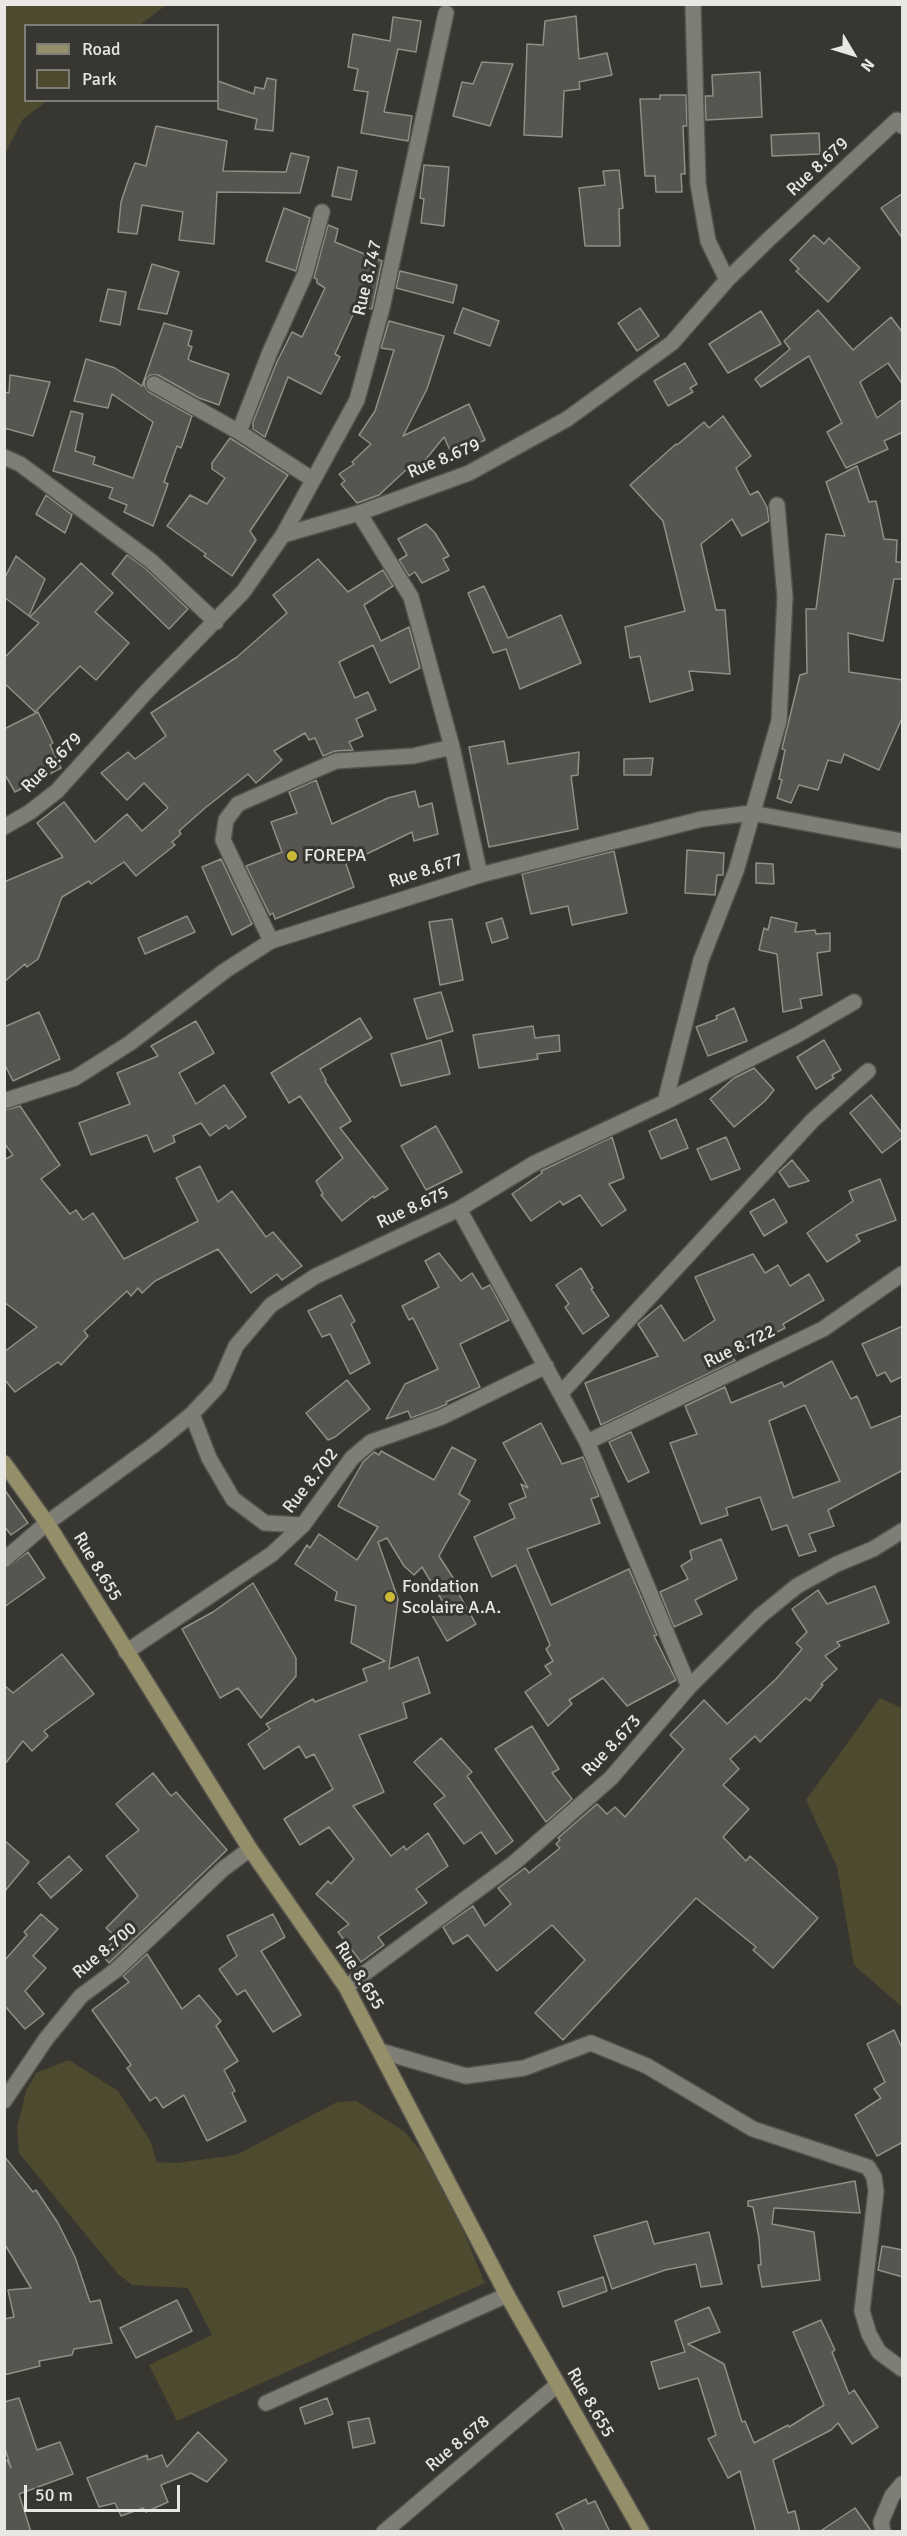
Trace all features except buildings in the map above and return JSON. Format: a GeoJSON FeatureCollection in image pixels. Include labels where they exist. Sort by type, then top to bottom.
{"type":"FeatureCollection","features":[{"type":"Feature","properties":{"kind":"street"},"geometry":{"type":"LineString","coordinates":[[693,4],[698,184],[708,241],[727,280]]}},
{"type":"Feature","properties":{"kind":"street","name":"Rue 8.747"},"geometry":{"type":"LineString","coordinates":[[283,535],[357,400],[382,308],[446,13]]}},
{"type":"Feature","properties":{"kind":"street","name":"Rue 8.679"},"geometry":{"type":"LineString","coordinates":[[4,827],[30,812],[57,791],[148,690],[243,592],[283,535],[359,513],[469,473],[567,419],[672,344],[727,280],[901,120]]}},
{"type":"Feature","properties":{"kind":"street"},"geometry":{"type":"LineString","coordinates":[[239,432],[270,352],[305,274],[322,212]]}},
{"type":"Feature","properties":{"kind":"street"},"geometry":{"type":"LineString","coordinates":[[154,384],[239,432],[312,479]]}},
{"type":"Feature","properties":{"kind":"street"},"geometry":{"type":"LineString","coordinates":[[4,457],[20,464],[152,561],[216,622]]}},
{"type":"Feature","properties":{"kind":"street"},"geometry":{"type":"LineString","coordinates":[[664,1102],[701,960],[736,871],[778,721],[785,597],[777,505]]}},
{"type":"Feature","properties":{"kind":"street"},"geometry":{"type":"LineString","coordinates":[[359,513],[411,597],[452,747],[480,875]]}},
{"type":"Feature","properties":{"kind":"street"},"geometry":{"type":"LineString","coordinates":[[271,941],[223,840],[226,820],[238,804],[336,761],[413,756],[452,747]]}},
{"type":"Feature","properties":{"kind":"street","name":"Rue 8.677"},"geometry":{"type":"LineString","coordinates":[[4,1101],[75,1078],[130,1043],[226,970],[271,941],[480,875],[702,819],[752,813],[903,841]]}},
{"type":"Feature","properties":{"kind":"street","name":"Rue 8.675"},"geometry":{"type":"LineString","coordinates":[[4,1560],[192,1414],[219,1385],[236,1346],[271,1305],[316,1276],[459,1209],[535,1163],[664,1102],[797,1035],[854,1002]]}},
{"type":"Feature","properties":{"kind":"street"},"geometry":{"type":"LineString","coordinates":[[561,1393],[813,1120],[868,1071]]}},
{"type":"Feature","properties":{"kind":"street"},"geometry":{"type":"LineString","coordinates":[[459,1209],[587,1443],[689,1687]]}},
{"type":"Feature","properties":{"kind":"street","name":"Rue 8.722"},"geometry":{"type":"LineString","coordinates":[[587,1443],[823,1329],[903,1275]]}},
{"type":"Feature","properties":{"kind":"street","name":"Rue 8.702"},"geometry":{"type":"LineString","coordinates":[[126,1652],[272,1554],[303,1525],[352,1458],[371,1442],[442,1417],[546,1366]]}},
{"type":"Feature","properties":{"kind":"street"},"geometry":{"type":"LineString","coordinates":[[192,1414],[208,1458],[233,1499],[266,1523],[303,1525]]}},
{"type":"Feature","properties":{"kind":"street","name":"Rue 8.655"},"geometry":{"type":"LineString","coordinates":[[4,1463],[48,1524],[250,1849],[346,1987],[507,2295],[642,2532]]}},
{"type":"Feature","properties":{"kind":"street","name":"Rue 8.673"},"geometry":{"type":"LineString","coordinates":[[346,1987],[514,1863],[612,1779],[689,1687],[760,1616],[797,1586],[837,1564],[873,1549],[903,1531]]}},
{"type":"Feature","properties":{"kind":"street","name":"Rue 8.700"},"geometry":{"type":"LineString","coordinates":[[4,2101],[46,2039],[81,1996],[116,1970],[223,1869],[250,1849]]}},
{"type":"Feature","properties":{"kind":"street"},"geometry":{"type":"LineString","coordinates":[[380,2051],[466,2076],[524,2068],[591,2043],[647,2066],[753,2129],[868,2167],[874,2177],[876,2191],[862,2311],[869,2334],[879,2352],[903,2369]]}},
{"type":"Feature","properties":{"kind":"street"},"geometry":{"type":"LineString","coordinates":[[266,2403],[507,2295]]}},
{"type":"Feature","properties":{"kind":"street","name":"Rue 8.678"},"geometry":{"type":"LineString","coordinates":[[384,2532],[557,2385]]}},
{"type":"Feature","properties":{"kind":"street"},"geometry":{"type":"LineString","coordinates":[[883,2532],[881,2522],[892,2496],[903,2484]]}},
{"type":"Feature","properties":{"kind":"green space"},"geometry":{"type":"Polygon","coordinates":[[[5,4],[166,4],[141,24],[24,24],[24,102],[46,102],[23,119],[5,154],[5,4]]]}},
{"type":"Feature","properties":{"kind":"green space"},"geometry":{"type":"Polygon","coordinates":[[[880,1698],[902,1708],[902,2007],[854,1965],[837,1867],[806,1800],[880,1698]]]}},
{"type":"Feature","properties":{"kind":"green space"},"geometry":{"type":"Polygon","coordinates":[[[69,2060],[118,2091],[150,2140],[157,2162],[176,2163],[236,2155],[337,2102],[356,2101],[404,2131],[440,2175],[485,2283],[177,2421],[149,2365],[212,2335],[188,2288],[132,2285],[118,2274],[19,2153],[17,2128],[26,2091],[36,2073],[69,2060]]]}},
{"type":"Feature","properties":{"kind":"place","name":"FOREPA"},"geometry":{"type":"Point","coordinates":[292,856]}},
{"type":"Feature","properties":{"kind":"place","name":"Fondation Scolaire A.A."},"geometry":{"type":"Point","coordinates":[390,1597]}}]}
